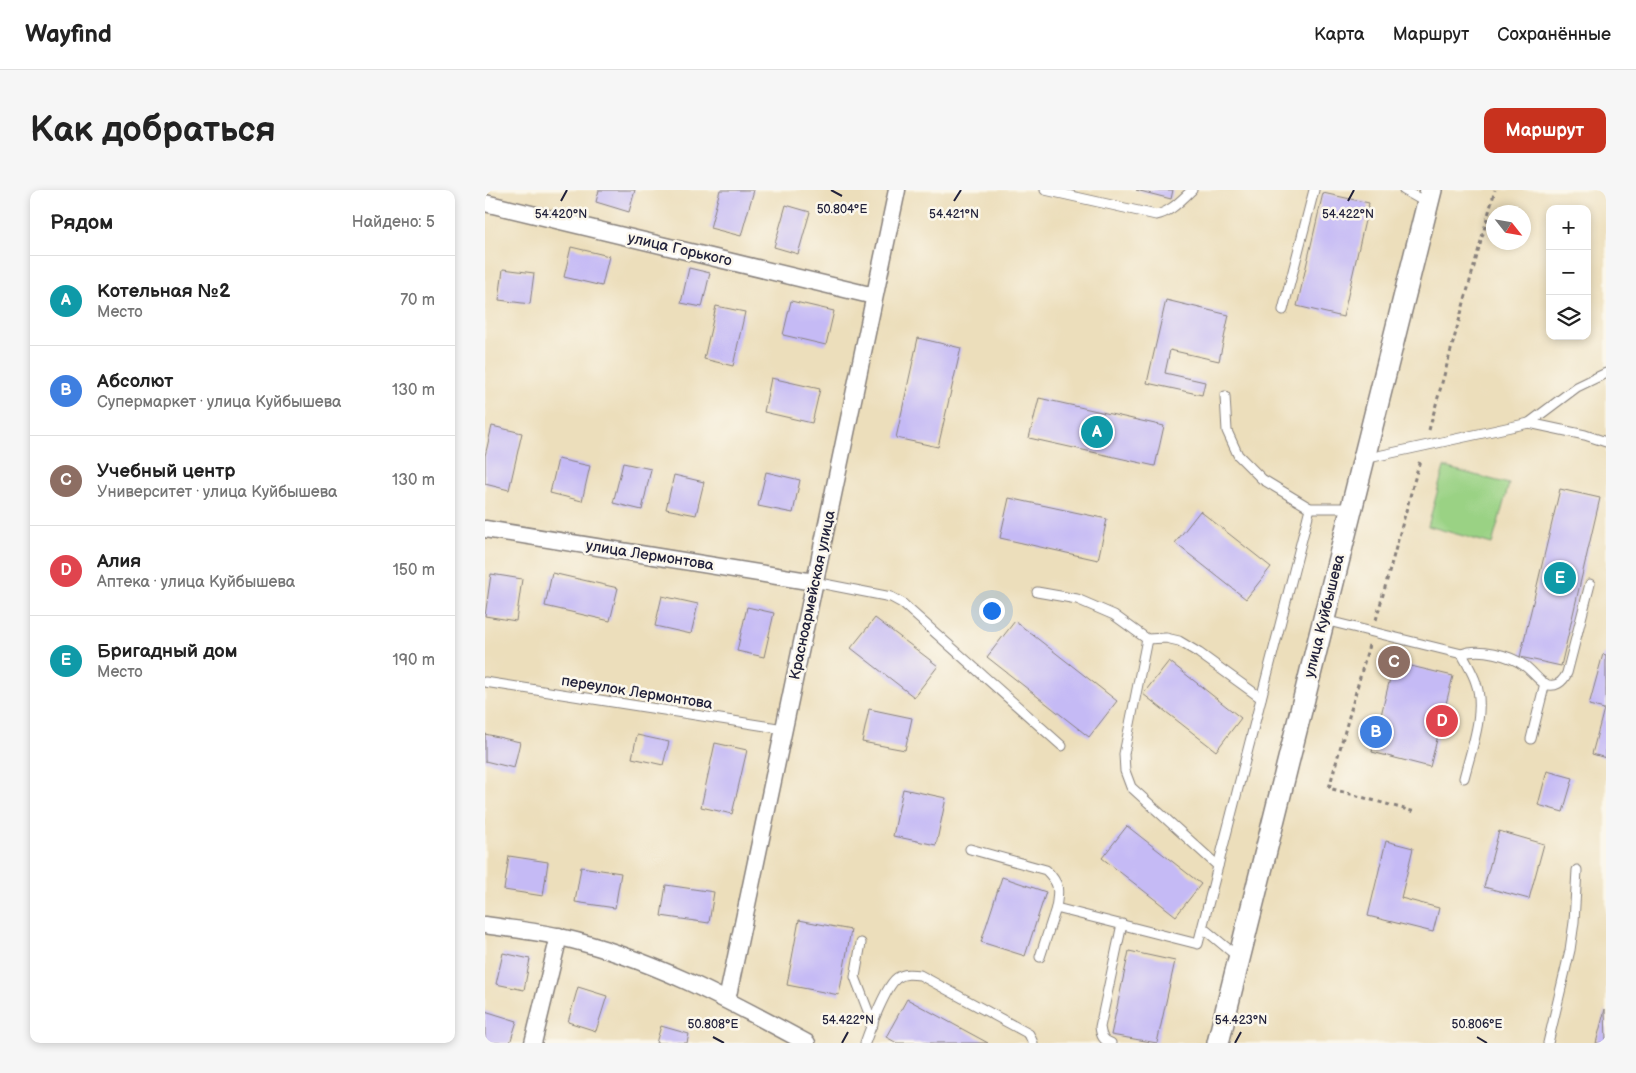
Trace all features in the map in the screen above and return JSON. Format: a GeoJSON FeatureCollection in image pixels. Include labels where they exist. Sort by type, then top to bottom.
{"type":"FeatureCollection","features":[{"type":"Feature","properties":{"kind":"street","name":"Красноармейская улица"},"geometry":{"type":"LineString","coordinates":[[727,1000],[897,190]]}},
{"type":"Feature","properties":{"kind":"street","name":"улица Куйбышева"},"geometry":{"type":"LineString","coordinates":[[1218,1043],[1429,197]]}},
{"type":"Feature","properties":{"kind":"street","name":"улица Горького"},"geometry":{"type":"LineString","coordinates":[[485,203],[874,296]]}},
{"type":"Feature","properties":{"kind":"street","name":"улица Лермонтова"},"geometry":{"type":"LineString","coordinates":[[485,529],[814,582]]}},
{"type":"Feature","properties":{"kind":"street"},"geometry":{"type":"LineString","coordinates":[[485,925],[559,936],[621,954],[673,974],[727,1000],[807,1043]]}},
{"type":"Feature","properties":{"kind":"street"},"geometry":{"type":"LineString","coordinates":[[533,1043],[559,936]]}},
{"type":"Feature","properties":{"kind":"lane"},"geometry":{"type":"LineString","coordinates":[[1045,190],[1156,215],[1164,213],[1173,207],[1192,190]]}},
{"type":"Feature","properties":{"kind":"lane"},"geometry":{"type":"LineString","coordinates":[[1283,310],[1314,190]]}},
{"type":"Feature","properties":{"kind":"lane"},"geometry":{"type":"LineString","coordinates":[[1404,190],[1429,197]]}},
{"type":"Feature","properties":{"kind":"lane"},"geometry":{"type":"LineString","coordinates":[[1529,423],[1577,387],[1606,373]]}},
{"type":"Feature","properties":{"kind":"lane"},"geometry":{"type":"LineString","coordinates":[[1225,396],[1227,430],[1238,455],[1262,479],[1310,508],[1351,508]]}},
{"type":"Feature","properties":{"kind":"lane"},"geometry":{"type":"LineString","coordinates":[[1363,459],[1529,423],[1585,435],[1606,442]]}},
{"type":"Feature","properties":{"kind":"lane"},"geometry":{"type":"LineString","coordinates":[[1056,908],[1198,944],[1310,508]]}},
{"type":"Feature","properties":{"kind":"lane"},"geometry":{"type":"LineString","coordinates":[[814,582],[891,597],[902,603],[1062,746]]}},
{"type":"Feature","properties":{"kind":"lane"},"geometry":{"type":"LineString","coordinates":[[1323,620],[1462,654],[1476,650],[1510,658],[1523,664],[1545,683],[1553,685],[1560,683],[1567,673],[1590,584]]}},
{"type":"Feature","properties":{"kind":"lane"},"geometry":{"type":"LineString","coordinates":[[1037,592],[1077,599],[1114,615],[1147,639],[1165,638],[1179,641],[1199,653],[1261,698]]}},
{"type":"Feature","properties":{"kind":"lane"},"geometry":{"type":"LineString","coordinates":[[1147,639],[1125,754],[1125,771],[1131,786],[1218,866]]}},
{"type":"Feature","properties":{"kind":"lane"},"geometry":{"type":"LineString","coordinates":[[1462,654],[1476,682],[1480,702],[1479,717],[1464,778]]}},
{"type":"Feature","properties":{"kind":"lane","name":"переулок Лермонтова"},"geometry":{"type":"LineString","coordinates":[[485,682],[784,729]]}},
{"type":"Feature","properties":{"kind":"lane"},"geometry":{"type":"LineString","coordinates":[[1531,739],[1545,683]]}},
{"type":"Feature","properties":{"kind":"lane"},"geometry":{"type":"LineString","coordinates":[[971,850],[1046,870],[1055,878],[1059,888],[1056,908],[1040,957]]}},
{"type":"Feature","properties":{"kind":"lane"},"geometry":{"type":"LineString","coordinates":[[1548,1043],[1570,950],[1574,922],[1577,870]]}},
{"type":"Feature","properties":{"kind":"lane"},"geometry":{"type":"LineString","coordinates":[[1111,1043],[1101,1036],[1100,1027],[1122,924]]}},
{"type":"Feature","properties":{"kind":"lane"},"geometry":{"type":"LineString","coordinates":[[1203,928],[1239,958]]}},
{"type":"Feature","properties":{"kind":"lane"},"geometry":{"type":"LineString","coordinates":[[861,943],[855,977],[873,1024]]}},
{"type":"Feature","properties":{"kind":"lane"},"geometry":{"type":"LineString","coordinates":[[865,1043],[892,983],[903,975],[911,974],[920,975],[1029,1034],[1033,1043]]}},
{"type":"Feature","properties":{"kind":"path"},"geometry":{"type":"LineString","coordinates":[[1415,812],[1329,788],[1495,190]]}},
{"type":"Feature","properties":{"kind":"green space"},"geometry":{"type":"Polygon","coordinates":[[[1444,467],[1509,484],[1492,544],[1428,526],[1444,467]]]}},
{"type":"Feature","properties":{"kind":"building"},"geometry":{"type":"Polygon","coordinates":[[[599,190],[635,190],[629,212],[596,202],[599,190]]]}},
{"type":"Feature","properties":{"kind":"building"},"geometry":{"type":"Polygon","coordinates":[[[720,190],[754,190],[741,236],[710,228],[720,190]]]}},
{"type":"Feature","properties":{"kind":"building"},"geometry":{"type":"Polygon","coordinates":[[[1136,190],[1173,190],[1171,199],[1136,190]]]}},
{"type":"Feature","properties":{"kind":"building"},"geometry":{"type":"Polygon","coordinates":[[[1323,193],[1369,203],[1343,317],[1297,306],[1323,193]]]}},
{"type":"Feature","properties":{"kind":"building"},"geometry":{"type":"Polygon","coordinates":[[[786,205],[810,212],[798,254],[774,247],[786,205]]]}},
{"type":"Feature","properties":{"kind":"building"},"geometry":{"type":"Polygon","coordinates":[[[571,247],[609,256],[602,286],[564,277],[571,247]]]}},
{"type":"Feature","properties":{"kind":"building"},"geometry":{"type":"Polygon","coordinates":[[[689,268],[710,273],[702,307],[681,303],[689,268]]]}},
{"type":"Feature","properties":{"kind":"building"},"geometry":{"type":"Polygon","coordinates":[[[503,269],[534,273],[530,304],[499,300],[503,269]]]}},
{"type":"Feature","properties":{"kind":"building"},"geometry":{"type":"Polygon","coordinates":[[[1166,300],[1229,315],[1219,361],[1170,350],[1165,373],[1205,382],[1202,395],[1147,383],[1166,300]]]}},
{"type":"Feature","properties":{"kind":"building"},"geometry":{"type":"Polygon","coordinates":[[[791,301],[834,311],[826,345],[783,335],[791,301]]]}},
{"type":"Feature","properties":{"kind":"building"},"geometry":{"type":"Polygon","coordinates":[[[716,306],[745,312],[733,366],[704,359],[716,306]]]}},
{"type":"Feature","properties":{"kind":"building"},"geometry":{"type":"Polygon","coordinates":[[[918,338],[961,348],[938,447],[896,438],[918,338]]]}},
{"type":"Feature","properties":{"kind":"building"},"geometry":{"type":"Polygon","coordinates":[[[771,378],[820,389],[812,423],[764,412],[771,378]]]}},
{"type":"Feature","properties":{"kind":"building"},"geometry":{"type":"Polygon","coordinates":[[[1039,398],[1164,426],[1155,466],[1029,438],[1039,398]]]}},
{"type":"Feature","properties":{"kind":"building"},"geometry":{"type":"Polygon","coordinates":[[[492,426],[522,433],[509,490],[485,484],[485,456],[492,426]]]}},
{"type":"Feature","properties":{"kind":"building"},"geometry":{"type":"Polygon","coordinates":[[[558,459],[590,466],[582,501],[550,493],[558,459]]]}},
{"type":"Feature","properties":{"kind":"building"},"geometry":{"type":"Polygon","coordinates":[[[623,463],[651,469],[642,510],[613,503],[623,463]]]}},
{"type":"Feature","properties":{"kind":"building"},"geometry":{"type":"Polygon","coordinates":[[[766,472],[800,480],[793,513],[758,506],[766,472]]]}},
{"type":"Feature","properties":{"kind":"building"},"geometry":{"type":"Polygon","coordinates":[[[674,475],[704,482],[696,515],[666,509],[674,475]]]}},
{"type":"Feature","properties":{"kind":"building"},"geometry":{"type":"Polygon","coordinates":[[[1560,489],[1600,498],[1561,666],[1520,657],[1560,489]]]}},
{"type":"Feature","properties":{"kind":"building"},"geometry":{"type":"Polygon","coordinates":[[[1009,498],[1107,519],[1098,560],[1000,538],[1009,498]]]}},
{"type":"Feature","properties":{"kind":"building"},"geometry":{"type":"Polygon","coordinates":[[[1200,511],[1271,567],[1246,599],[1175,543],[1200,511]]]}},
{"type":"Feature","properties":{"kind":"building"},"geometry":{"type":"Polygon","coordinates":[[[552,573],[618,588],[610,621],[545,606],[552,573]]]}},
{"type":"Feature","properties":{"kind":"building"},"geometry":{"type":"Polygon","coordinates":[[[491,574],[522,579],[516,621],[485,616],[491,574]]]}},
{"type":"Feature","properties":{"kind":"building"},"geometry":{"type":"Polygon","coordinates":[[[662,596],[698,604],[691,634],[655,626],[662,596]]]}},
{"type":"Feature","properties":{"kind":"building"},"geometry":{"type":"Polygon","coordinates":[[[747,607],[774,613],[764,657],[737,651],[747,607]]]}},
{"type":"Feature","properties":{"kind":"building"},"geometry":{"type":"Polygon","coordinates":[[[875,618],[938,666],[914,697],[851,648],[875,618]]]}},
{"type":"Feature","properties":{"kind":"building"},"geometry":{"type":"Polygon","coordinates":[[[1015,621],[1117,701],[1089,737],[987,657],[1015,621]]]}},
{"type":"Feature","properties":{"kind":"building"},"geometry":{"type":"Polygon","coordinates":[[[1603,654],[1606,655],[1606,758],[1592,754],[1604,709],[1589,705],[1603,654]]]}},
{"type":"Feature","properties":{"kind":"building"},"geometry":{"type":"Polygon","coordinates":[[[1169,661],[1241,718],[1216,751],[1143,694],[1169,661]]]}},
{"type":"Feature","properties":{"kind":"building"},"geometry":{"type":"Polygon","coordinates":[[[1394,662],[1453,676],[1430,767],[1372,752],[1394,662]]]}},
{"type":"Feature","properties":{"kind":"building"},"geometry":{"type":"Polygon","coordinates":[[[869,709],[912,718],[905,750],[862,742],[869,709]]]}},
{"type":"Feature","properties":{"kind":"building"},"geometry":{"type":"Polygon","coordinates":[[[485,734],[520,742],[514,768],[485,761],[485,734]]]}},
{"type":"Feature","properties":{"kind":"building"},"geometry":{"type":"Polygon","coordinates":[[[637,735],[669,742],[663,765],[632,758],[637,735]]]}},
{"type":"Feature","properties":{"kind":"building"},"geometry":{"type":"Polygon","coordinates":[[[715,743],[747,750],[732,814],[701,807],[715,743]]]}},
{"type":"Feature","properties":{"kind":"building"},"geometry":{"type":"Polygon","coordinates":[[[1547,771],[1573,778],[1563,812],[1538,805],[1547,771]]]}},
{"type":"Feature","properties":{"kind":"building"},"geometry":{"type":"Polygon","coordinates":[[[903,789],[946,798],[936,845],[893,836],[903,789]]]}},
{"type":"Feature","properties":{"kind":"building"},"geometry":{"type":"Polygon","coordinates":[[[1127,826],[1201,884],[1176,916],[1102,858],[1127,826]]]}},
{"type":"Feature","properties":{"kind":"building"},"geometry":{"type":"Polygon","coordinates":[[[1499,831],[1544,844],[1529,899],[1484,887],[1499,831]]]}},
{"type":"Feature","properties":{"kind":"building"},"geometry":{"type":"Polygon","coordinates":[[[1386,841],[1413,848],[1401,898],[1439,908],[1433,932],[1368,916],[1386,841]]]}},
{"type":"Feature","properties":{"kind":"building"},"geometry":{"type":"Polygon","coordinates":[[[509,856],[548,862],[543,896],[504,890],[509,856]]]}},
{"type":"Feature","properties":{"kind":"building"},"geometry":{"type":"Polygon","coordinates":[[[581,867],[621,873],[615,908],[575,902],[581,867]]]}},
{"type":"Feature","properties":{"kind":"building"},"geometry":{"type":"Polygon","coordinates":[[[1002,877],[1046,892],[1025,956],[981,942],[1002,877]]]}},
{"type":"Feature","properties":{"kind":"building"},"geometry":{"type":"Polygon","coordinates":[[[666,885],[714,892],[709,923],[661,916],[666,885]]]}},
{"type":"Feature","properties":{"kind":"building"},"geometry":{"type":"Polygon","coordinates":[[[799,920],[851,930],[839,995],[787,985],[799,920]]]}},
{"type":"Feature","properties":{"kind":"building"},"geometry":{"type":"Polygon","coordinates":[[[1129,951],[1175,961],[1157,1043],[1111,1035],[1129,951]]]}},
{"type":"Feature","properties":{"kind":"building"},"geometry":{"type":"Polygon","coordinates":[[[503,953],[530,959],[524,990],[496,984],[503,953]]]}},
{"type":"Feature","properties":{"kind":"building"},"geometry":{"type":"Polygon","coordinates":[[[578,987],[607,996],[596,1031],[568,1022],[578,987]]]}},
{"type":"Feature","properties":{"kind":"building"},"geometry":{"type":"Polygon","coordinates":[[[907,999],[988,1043],[897,1043],[886,1037],[907,999]]]}},
{"type":"Feature","properties":{"kind":"building"},"geometry":{"type":"Polygon","coordinates":[[[1605,1009],[1606,1043],[1596,1043],[1605,1009]]]}},
{"type":"Feature","properties":{"kind":"building"},"geometry":{"type":"Polygon","coordinates":[[[485,1011],[517,1021],[510,1043],[485,1043],[485,1011]]]}},
{"type":"Feature","properties":{"kind":"building"},"geometry":{"type":"Polygon","coordinates":[[[661,1026],[689,1034],[687,1043],[656,1043],[661,1026]]]}},
{"type":"Feature","properties":{"kind":"place","name":"Котельная №2"},"geometry":{"type":"Point","coordinates":[1097,432]}},
{"type":"Feature","properties":{"kind":"place","name":"Бригадный дом"},"geometry":{"type":"Point","coordinates":[1560,578]}},
{"type":"Feature","properties":{"kind":"place","name":"Учебный центр"},"geometry":{"type":"Point","coordinates":[1394,662]}},
{"type":"Feature","properties":{"kind":"place","name":"Алия"},"geometry":{"type":"Point","coordinates":[1442,721]}},
{"type":"Feature","properties":{"kind":"place","name":"Абсолют"},"geometry":{"type":"Point","coordinates":[1376,732]}}]}
